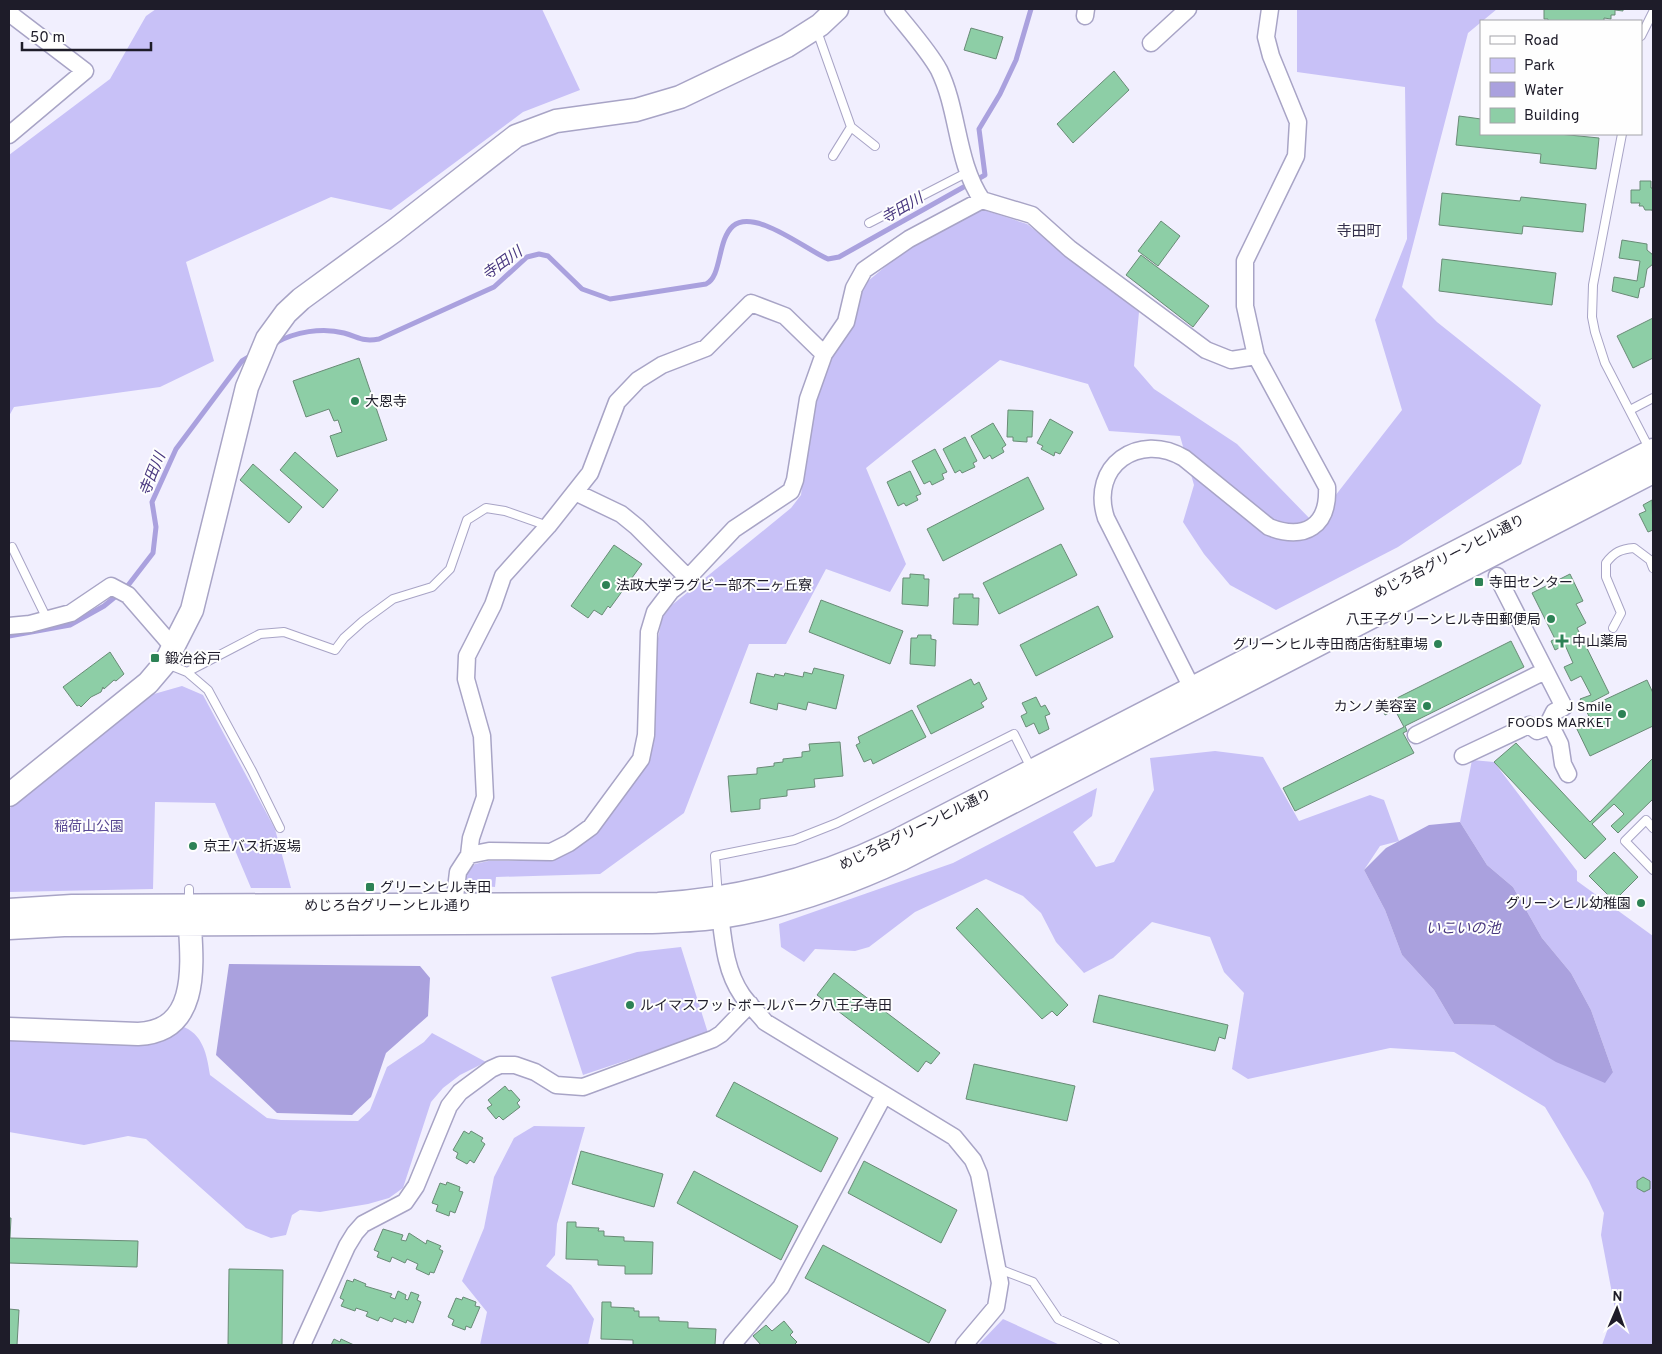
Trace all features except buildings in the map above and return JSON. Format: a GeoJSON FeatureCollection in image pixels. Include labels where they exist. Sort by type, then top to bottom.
{"type":"FeatureCollection","features":[{"type":"Feature","properties":{"kind":"street"},"geometry":{"type":"LineString","coordinates":[[9,795],[133,695],[170,655],[192,610],[247,387],[255,363],[267,339],[286,313],[301,299],[394,232],[516,136],[556,121],[659,105],[771,54],[816,28],[837,9]]}},
{"type":"Feature","properties":{"kind":"street"},"geometry":{"type":"LineString","coordinates":[[893,9],[938,69],[952,106],[968,172],[979,196],[1032,215],[1070,248],[1206,350],[1231,360],[1256,356]]}},
{"type":"Feature","properties":{"kind":"street"},"geometry":{"type":"LineString","coordinates":[[1151,43],[1188,9]]}},
{"type":"Feature","properties":{"kind":"street"},"geometry":{"type":"LineString","coordinates":[[1197,696],[1106,518],[1101,494],[1105,477],[1121,458],[1132,452],[1158,448],[1173,451],[1184,458],[1269,528],[1282,532],[1297,533],[1312,528],[1323,518],[1328,502],[1327,486],[1256,356],[1245,306],[1244,261],[1296,156],[1298,122],[1271,56],[1266,37],[1270,9]]}},
{"type":"Feature","properties":{"kind":"street"},"geometry":{"type":"LineString","coordinates":[[9,13],[85,71],[11,131]]}},
{"type":"Feature","properties":{"kind":"street"},"geometry":{"type":"LineString","coordinates":[[469,855],[489,852],[551,852],[569,843],[591,827],[641,759],[646,735],[649,632],[656,612],[671,592],[688,578],[734,529],[791,491],[795,480],[808,399],[824,354],[846,322],[854,288],[864,270],[909,239],[979,196]]}},
{"type":"Feature","properties":{"kind":"street"},"geometry":{"type":"LineString","coordinates":[[453,914],[458,872],[469,855],[472,838],[485,797],[482,736],[466,679],[467,656],[493,605],[503,576],[548,526],[590,473],[617,402],[638,380],[662,365],[706,348],[751,303],[785,316],[824,354]]}},
{"type":"Feature","properties":{"kind":"street","name":"めじろ台グリーンヒル通り"},"geometry":{"type":"LineString","coordinates":[[9,910],[72,906],[190,906],[649,922],[719,908],[855,861],[1036,779],[1653,457]]}},
{"type":"Feature","properties":{"kind":"street"},"geometry":{"type":"LineString","coordinates":[[576,492],[621,514],[637,527],[688,578]]}},
{"type":"Feature","properties":{"kind":"street"},"geometry":{"type":"LineString","coordinates":[[1497,576],[1564,707],[1550,716],[1550,726],[1560,744],[1563,764],[1568,774]]}},
{"type":"Feature","properties":{"kind":"street"},"geometry":{"type":"LineString","coordinates":[[9,626],[71,613],[111,586],[128,595],[170,655]]}},
{"type":"Feature","properties":{"kind":"street"},"geometry":{"type":"LineString","coordinates":[[1416,735],[1545,671]]}},
{"type":"Feature","properties":{"kind":"street"},"geometry":{"type":"LineString","coordinates":[[1463,756],[1529,724],[1536,730],[1550,726]]}},
{"type":"Feature","properties":{"kind":"street"},"geometry":{"type":"LineString","coordinates":[[9,1029],[148,1034],[164,1028],[180,1014],[190,992],[190,906]]}},
{"type":"Feature","properties":{"kind":"street","name":"めじろ台グリーンヒル通り"},"geometry":{"type":"LineString","coordinates":[[9,928],[64,925],[190,906]]}},
{"type":"Feature","properties":{"kind":"street"},"geometry":{"type":"LineString","coordinates":[[719,908],[727,961],[734,980],[765,1022],[954,1137],[973,1160],[979,1174],[999,1269],[1000,1283],[996,1307],[964,1345]]}},
{"type":"Feature","properties":{"kind":"street"},"geometry":{"type":"LineString","coordinates":[[302,1345],[347,1246],[363,1224],[405,1202],[411,1195],[444,1114],[460,1092],[491,1069],[507,1064],[523,1067],[556,1085],[583,1088],[713,1039],[721,1034],[750,1004]]}},
{"type":"Feature","properties":{"kind":"street"},"geometry":{"type":"LineString","coordinates":[[732,1345],[781,1287],[884,1095]]}},
{"type":"Feature","properties":{"kind":"lane"},"geometry":{"type":"LineString","coordinates":[[1642,34],[1653,12]]}},
{"type":"Feature","properties":{"kind":"lane"},"geometry":{"type":"LineString","coordinates":[[816,28],[851,127],[874,146]]}},
{"type":"Feature","properties":{"kind":"lane"},"geometry":{"type":"LineString","coordinates":[[833,156],[851,127]]}},
{"type":"Feature","properties":{"kind":"lane"},"geometry":{"type":"LineString","coordinates":[[1622,135],[1592,301],[1595,332],[1600,348],[1653,457]]}},
{"type":"Feature","properties":{"kind":"lane"},"geometry":{"type":"LineString","coordinates":[[869,223],[968,172]]}},
{"type":"Feature","properties":{"kind":"lane"},"geometry":{"type":"LineString","coordinates":[[1630,410],[1653,398]]}},
{"type":"Feature","properties":{"kind":"lane"},"geometry":{"type":"LineString","coordinates":[[187,672],[260,634],[284,632],[335,650],[344,638],[363,621],[393,599],[432,587],[450,569],[467,520],[486,508],[505,511],[548,526]]}},
{"type":"Feature","properties":{"kind":"lane"},"geometry":{"type":"LineString","coordinates":[[12,547],[47,619]]}},
{"type":"Feature","properties":{"kind":"lane"},"geometry":{"type":"LineString","coordinates":[[1613,628],[1621,613],[1606,577],[1606,563],[1616,552],[1634,548],[1650,560],[1653,568]]}},
{"type":"Feature","properties":{"kind":"lane"},"geometry":{"type":"LineString","coordinates":[[170,655],[208,690],[252,771],[280,828]]}},
{"type":"Feature","properties":{"kind":"lane"},"geometry":{"type":"LineString","coordinates":[[719,908],[715,856],[794,840],[837,824],[1014,734],[1036,779]]}},
{"type":"Feature","properties":{"kind":"lane"},"geometry":{"type":"LineString","coordinates":[[1653,828],[1646,820],[1624,841],[1653,870]]}},
{"type":"Feature","properties":{"kind":"lane"},"geometry":{"type":"LineString","coordinates":[[999,1269],[1034,1282],[1058,1319],[1115,1345]]}},
{"type":"Feature","properties":{"kind":"green space"},"geometry":{"type":"Polygon","coordinates":[[[156,9],[542,9],[580,90],[523,112],[391,210],[331,197],[186,262],[214,361],[160,387],[14,407],[9,416],[9,155],[110,79],[146,16],[156,9]]]}},
{"type":"Feature","properties":{"kind":"green space"},"geometry":{"type":"Polygon","coordinates":[[[1297,9],[1497,9],[1484,20],[1480,20],[1480,23],[1468,33],[1402,287],[1437,322],[1541,405],[1521,464],[1398,547],[1276,610],[1230,585],[1204,554],[1183,522],[1194,485],[1180,436],[1109,431],[1088,384],[1000,360],[866,468],[906,564],[890,592],[826,569],[786,644],[749,644],[684,813],[600,874],[496,877],[495,887],[474,885],[463,876],[475,864],[488,861],[541,861],[562,856],[597,831],[649,757],[654,659],[662,618],[672,605],[791,508],[801,495],[811,409],[827,361],[862,286],[916,241],[978,208],[1027,224],[1139,312],[1134,366],[1154,389],[1237,444],[1314,523],[1402,410],[1375,320],[1407,239],[1405,87],[1297,72],[1297,9]]]}},
{"type":"Feature","properties":{"kind":"green space","name":"稲荷山公園"},"geometry":{"type":"Polygon","coordinates":[[[182,686],[203,695],[275,829],[291,888],[251,888],[215,803],[155,802],[153,889],[9,892],[9,809],[147,696],[182,686]]]}},
{"type":"Feature","properties":{"kind":"green space"},"geometry":{"type":"Polygon","coordinates":[[[1215,751],[1263,757],[1299,821],[1370,795],[1384,800],[1399,841],[1380,846],[1364,870],[1385,910],[1402,955],[1434,990],[1454,1024],[1494,1025],[1520,1039],[1613,1072],[1591,1010],[1571,973],[1542,938],[1513,887],[1487,865],[1460,822],[1472,760],[1494,762],[1577,871],[1577,881],[1653,936],[1653,1345],[1602,1345],[1615,1309],[1601,1235],[1604,1213],[1589,1181],[1545,1107],[1454,1052],[1390,1048],[1248,1079],[1232,1069],[1244,993],[1224,972],[1210,937],[1152,922],[1113,958],[1084,973],[1056,942],[1041,913],[1023,896],[986,879],[915,912],[869,947],[855,951],[815,949],[804,962],[781,947],[779,924],[953,863],[1097,788],[1092,816],[1073,832],[1096,867],[1114,862],[1154,790],[1150,758],[1215,751]]]}},
{"type":"Feature","properties":{"kind":"green space","name":"ルイマスフットボールパーク八王子寺田"},"geometry":{"type":"Polygon","coordinates":[[[681,947],[708,1033],[583,1075],[551,977],[637,952],[681,947]]]}},
{"type":"Feature","properties":{"kind":"green space"},"geometry":{"type":"Polygon","coordinates":[[[181,1026],[188,1029],[199,1039],[203,1046],[210,1075],[267,1118],[281,1120],[358,1121],[370,1110],[387,1067],[424,1042],[432,1033],[486,1062],[460,1075],[443,1088],[431,1102],[403,1188],[389,1198],[368,1204],[320,1212],[300,1210],[292,1215],[286,1235],[271,1238],[246,1228],[146,1139],[128,1136],[84,1145],[9,1132],[9,1036],[181,1026]]]}},
{"type":"Feature","properties":{"kind":"green space"},"geometry":{"type":"Polygon","coordinates":[[[534,1126],[585,1127],[557,1224],[555,1255],[546,1266],[571,1285],[594,1319],[588,1345],[480,1345],[487,1312],[462,1281],[484,1228],[494,1177],[514,1138],[534,1126]]]}},
{"type":"Feature","properties":{"kind":"green space"},"geometry":{"type":"Polygon","coordinates":[[[1003,1319],[1060,1345],[978,1345],[1003,1319]]]}},
{"type":"Feature","properties":{"kind":"water","name":"いこいの池"},"geometry":{"type":"Polygon","coordinates":[[[1460,822],[1487,865],[1513,887],[1542,938],[1571,973],[1591,1010],[1613,1072],[1605,1083],[1556,1062],[1494,1025],[1454,1024],[1434,990],[1402,955],[1385,910],[1364,870],[1386,848],[1429,825],[1460,822]]]}},
{"type":"Feature","properties":{"kind":"water"},"geometry":{"type":"Polygon","coordinates":[[[229,964],[420,966],[430,978],[428,1016],[386,1053],[371,1097],[352,1115],[277,1113],[216,1055],[229,964]]]}},
{"type":"Feature","properties":{"kind":"waterway","name":"寺田川"},"geometry":{"type":"LineString","coordinates":[[275,343],[300,333],[327,330],[364,339],[379,339],[494,287],[527,257],[539,254],[548,256],[582,289],[610,299],[706,284],[715,274],[728,232],[733,226],[742,222],[754,222],[767,226],[828,259],[839,257],[985,175],[979,129],[1000,94],[1016,60],[1031,9]]}},
{"type":"Feature","properties":{"kind":"waterway","name":"寺田川"},"geometry":{"type":"LineString","coordinates":[[9,636],[70,625],[104,606],[126,588],[153,553],[156,527],[152,502],[176,449],[242,361],[252,355]]}},
{"type":"Feature","properties":{"kind":"place","name":"大恩寺"},"geometry":{"type":"Point","coordinates":[355,401]}},
{"type":"Feature","properties":{"kind":"place","name":"寺田センター"},"geometry":{"type":"Point","coordinates":[1479,582]}},
{"type":"Feature","properties":{"kind":"place","name":"法政大学ラグビー部不二ヶ丘寮"},"geometry":{"type":"Point","coordinates":[606,585]}},
{"type":"Feature","properties":{"kind":"place","name":"八王子グリーンヒル寺田郵便局"},"geometry":{"type":"Point","coordinates":[1551,619]}},
{"type":"Feature","properties":{"kind":"place","name":"中山薬局"},"geometry":{"type":"Point","coordinates":[1562,641]}},
{"type":"Feature","properties":{"kind":"place","name":"グリーンヒル寺田商店街駐車場"},"geometry":{"type":"Point","coordinates":[1438,644]}},
{"type":"Feature","properties":{"kind":"place","name":"鍛冶谷戸"},"geometry":{"type":"Point","coordinates":[155,658]}},
{"type":"Feature","properties":{"kind":"place","name":"カンノ美容室"},"geometry":{"type":"Point","coordinates":[1427,706]}},
{"type":"Feature","properties":{"kind":"place","name":"J Smile FOODS MARKET"},"geometry":{"type":"Point","coordinates":[1622,714]}},
{"type":"Feature","properties":{"kind":"place","name":"京王バス折返場"},"geometry":{"type":"Point","coordinates":[193,846]}},
{"type":"Feature","properties":{"kind":"place","name":"グリーンヒル寺田"},"geometry":{"type":"Point","coordinates":[370,887]}},
{"type":"Feature","properties":{"kind":"place","name":"グリーンヒル幼稚園"},"geometry":{"type":"Point","coordinates":[1641,903]}},
{"type":"Feature","properties":{"kind":"place","name":"ルイマスフットボールパーク八王子寺田"},"geometry":{"type":"Point","coordinates":[630,1005]}},
{"type":"Feature","properties":{"kind":"district","name":"寺田町"},"geometry":{"type":"Point","coordinates":[1359,231]}}]}
